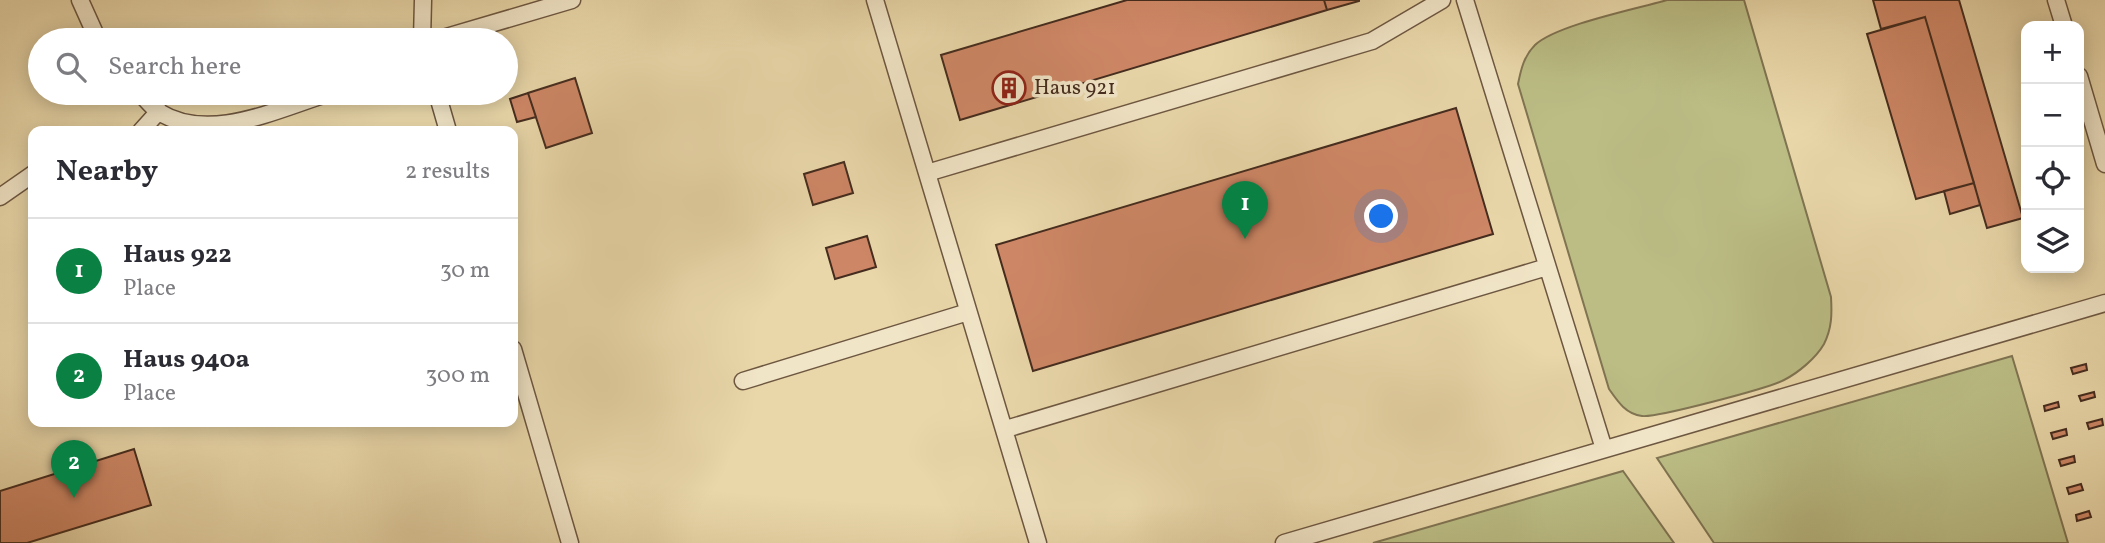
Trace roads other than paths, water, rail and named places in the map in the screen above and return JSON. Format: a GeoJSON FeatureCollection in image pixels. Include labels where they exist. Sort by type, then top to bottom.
{"type":"FeatureCollection","features":[{"type":"Feature","properties":{"kind":"lane"},"geometry":{"type":"LineString","coordinates":[[80,0],[93,28]]}},
{"type":"Feature","properties":{"kind":"lane"},"geometry":{"type":"LineString","coordinates":[[422,28],[423,0]]}},
{"type":"Feature","properties":{"kind":"lane"},"geometry":{"type":"LineString","coordinates":[[477,28],[572,0]]}},
{"type":"Feature","properties":{"kind":"lane"},"geometry":{"type":"LineString","coordinates":[[874,0],[1006,429],[1038,543]]}},
{"type":"Feature","properties":{"kind":"lane"},"geometry":{"type":"LineString","coordinates":[[927,173],[1372,41],[1442,0]]}},
{"type":"Feature","properties":{"kind":"lane"},"geometry":{"type":"LineString","coordinates":[[1465,0],[1604,449]]}},
{"type":"Feature","properties":{"kind":"lane"},"geometry":{"type":"LineString","coordinates":[[2056,0],[2062,21]]}},
{"type":"Feature","properties":{"kind":"lane"},"geometry":{"type":"LineString","coordinates":[[2081,84],[2105,164]]}},
{"type":"Feature","properties":{"kind":"lane"},"geometry":{"type":"LineString","coordinates":[[153,105],[159,111],[198,125],[219,126],[290,105]]}},
{"type":"Feature","properties":{"kind":"lane"},"geometry":{"type":"LineString","coordinates":[[440,105],[447,126]]}},
{"type":"Feature","properties":{"kind":"lane"},"geometry":{"type":"LineString","coordinates":[[146,126],[159,111]]}},
{"type":"Feature","properties":{"kind":"lane"},"geometry":{"type":"LineString","coordinates":[[0,197],[28,177]]}},
{"type":"Feature","properties":{"kind":"lane"},"geometry":{"type":"LineString","coordinates":[[1006,429],[1547,267]]}},
{"type":"Feature","properties":{"kind":"lane"},"geometry":{"type":"LineString","coordinates":[[1284,543],[2105,303]]}},
{"type":"Feature","properties":{"kind":"lane"},"geometry":{"type":"LineString","coordinates":[[743,381],[968,312]]}},
{"type":"Feature","properties":{"kind":"lane"},"geometry":{"type":"LineString","coordinates":[[518,366],[570,543]]}},
{"type":"Feature","properties":{"kind":"place","name":"Haus 921"},"geometry":{"type":"Point","coordinates":[1009,88]}},
{"type":"Feature","properties":{"kind":"place","name":"Haus 922"},"geometry":{"type":"Point","coordinates":[1245,239]}},
{"type":"Feature","properties":{"kind":"place","name":"Haus 940a"},"geometry":{"type":"Point","coordinates":[74,498]}}]}
